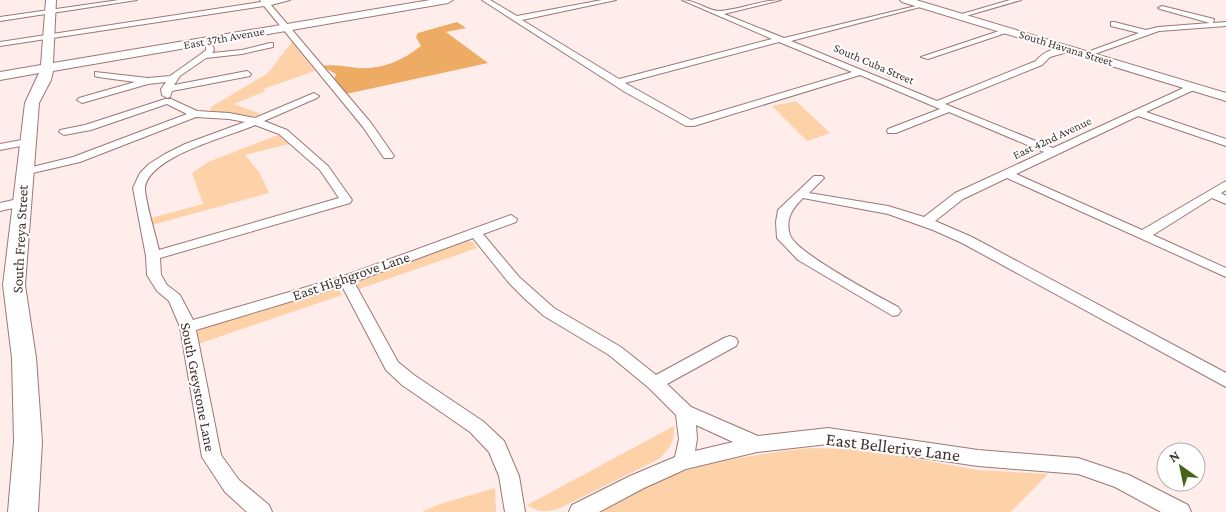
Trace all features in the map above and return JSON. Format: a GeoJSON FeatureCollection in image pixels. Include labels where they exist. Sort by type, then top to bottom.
{"type":"FeatureCollection","features":[{"type":"Feature","properties":{"kind":"street"},"geometry":{"type":"LineString","coordinates":[[0,13],[97,0]]}},
{"type":"Feature","properties":{"kind":"street"},"geometry":{"type":"LineString","coordinates":[[0,19],[51,6],[134,0]]}},
{"type":"Feature","properties":{"kind":"street"},"geometry":{"type":"LineString","coordinates":[[0,44],[286,0]]}},
{"type":"Feature","properties":{"kind":"street","name":"East 37th Avenue"},"geometry":{"type":"LineString","coordinates":[[0,76],[448,0]]}},
{"type":"Feature","properties":{"kind":"street"},"geometry":{"type":"LineString","coordinates":[[485,0],[686,123],[697,123],[862,72]]}},
{"type":"Feature","properties":{"kind":"street"},"geometry":{"type":"LineString","coordinates":[[515,19],[613,0]]}},
{"type":"Feature","properties":{"kind":"street","name":"South Cuba Street"},"geometry":{"type":"LineString","coordinates":[[685,0],[1053,152]]}},
{"type":"Feature","properties":{"kind":"street"},"geometry":{"type":"LineString","coordinates":[[718,13],[778,0]]}},
{"type":"Feature","properties":{"kind":"street","name":"South Havana Street"},"geometry":{"type":"LineString","coordinates":[[905,0],[1226,97]]}},
{"type":"Feature","properties":{"kind":"street"},"geometry":{"type":"LineString","coordinates":[[959,16],[1018,0]]}},
{"type":"Feature","properties":{"kind":"street"},"geometry":{"type":"LineString","coordinates":[[264,2],[367,125],[388,156]]}},
{"type":"Feature","properties":{"kind":"street"},"geometry":{"type":"LineString","coordinates":[[618,82],[922,5]]}},
{"type":"Feature","properties":{"kind":"street","name":"South Freya Street"},"geometry":{"type":"LineString","coordinates":[[23,512],[28,432],[24,358],[14,285],[32,103],[44,80],[47,68],[51,6]]}},
{"type":"Feature","properties":{"kind":"street"},"geometry":{"type":"LineString","coordinates":[[1162,8],[1224,24]]}},
{"type":"Feature","properties":{"kind":"street"},"geometry":{"type":"LineString","coordinates":[[1114,24],[1147,33]]}},
{"type":"Feature","properties":{"kind":"street"},"geometry":{"type":"LineString","coordinates":[[1086,54],[1169,27],[1224,24]]}},
{"type":"Feature","properties":{"kind":"street"},"geometry":{"type":"LineString","coordinates":[[925,56],[1008,31]]}},
{"type":"Feature","properties":{"kind":"street"},"geometry":{"type":"LineString","coordinates":[[206,56],[256,49],[270,45]]}},
{"type":"Feature","properties":{"kind":"street"},"geometry":{"type":"LineString","coordinates":[[82,100],[148,81],[171,78],[206,56],[210,50],[209,46]]}},
{"type":"Feature","properties":{"kind":"street"},"geometry":{"type":"LineString","coordinates":[[937,104],[974,91],[987,82],[1039,63],[1042,58],[1050,54],[1068,49]]}},
{"type":"Feature","properties":{"kind":"street"},"geometry":{"type":"LineString","coordinates":[[175,63],[194,64]]}},
{"type":"Feature","properties":{"kind":"street"},"geometry":{"type":"LineString","coordinates":[[166,89],[247,74]]}},
{"type":"Feature","properties":{"kind":"street"},"geometry":{"type":"LineString","coordinates":[[99,77],[123,76],[148,81]]}},
{"type":"Feature","properties":{"kind":"street"},"geometry":{"type":"LineString","coordinates":[[168,101],[166,89],[171,78]]}},
{"type":"Feature","properties":{"kind":"street","name":"East 42nd Avenue"},"geometry":{"type":"LineString","coordinates":[[927,221],[959,196],[1193,86]]}},
{"type":"Feature","properties":{"kind":"street","name":"South Greystone Lane"},"geometry":{"type":"LineString","coordinates":[[262,512],[232,486],[212,457],[188,327],[181,308],[174,298],[162,288],[154,275],[153,256],[139,188],[144,176],[169,156],[314,96]]}},
{"type":"Feature","properties":{"kind":"street"},"geometry":{"type":"LineString","coordinates":[[66,134],[168,101],[196,114],[229,116],[254,121],[283,132],[294,141],[331,177],[346,200],[153,256]]}},
{"type":"Feature","properties":{"kind":"street"},"geometry":{"type":"LineString","coordinates":[[892,131],[950,110]]}},
{"type":"Feature","properties":{"kind":"street"},"geometry":{"type":"LineString","coordinates":[[1138,113],[1226,144]]}},
{"type":"Feature","properties":{"kind":"street"},"geometry":{"type":"LineString","coordinates":[[25,169],[76,160],[196,114]]}},
{"type":"Feature","properties":{"kind":"street"},"geometry":{"type":"LineString","coordinates":[[0,148],[27,142]]}},
{"type":"Feature","properties":{"kind":"street"},"geometry":{"type":"LineString","coordinates":[[1008,174],[1226,273]]}},
{"type":"Feature","properties":{"kind":"street"},"geometry":{"type":"LineString","coordinates":[[818,178],[784,210],[782,222],[784,238],[803,257],[893,311]]}},
{"type":"Feature","properties":{"kind":"street"},"geometry":{"type":"LineString","coordinates":[[1143,236],[1226,185]]}},
{"type":"Feature","properties":{"kind":"street"},"geometry":{"type":"LineString","coordinates":[[800,194],[829,201],[888,210],[927,221],[967,240],[1226,381]]}},
{"type":"Feature","properties":{"kind":"street"},"geometry":{"type":"LineString","coordinates":[[1212,194],[1226,200]]}},
{"type":"Feature","properties":{"kind":"street"},"geometry":{"type":"LineString","coordinates":[[0,209],[22,204]]}},
{"type":"Feature","properties":{"kind":"street","name":"East Highgrove Lane"},"geometry":{"type":"LineString","coordinates":[[188,327],[346,280],[511,219]]}},
{"type":"Feature","properties":{"kind":"street"},"geometry":{"type":"LineString","coordinates":[[475,232],[530,296],[549,312],[616,351],[686,412],[757,444]]}},
{"type":"Feature","properties":{"kind":"street"},"geometry":{"type":"LineString","coordinates":[[346,280],[392,366],[408,380],[477,428],[497,447],[509,476],[515,512]]}},
{"type":"Feature","properties":{"kind":"street"},"geometry":{"type":"LineString","coordinates":[[655,383],[730,342]]}},
{"type":"Feature","properties":{"kind":"street"},"geometry":{"type":"LineString","coordinates":[[683,462],[688,439],[686,412]]}},
{"type":"Feature","properties":{"kind":"street","name":"East Bellerive Lane"},"geometry":{"type":"LineString","coordinates":[[579,512],[637,482],[683,462],[757,444],[828,436],[978,458],[1078,466],[1122,481],[1173,510]]}},
{"type":"Feature","properties":{"kind":"shaded area"},"geometry":{"type":"Polygon","coordinates":[[[457,22],[466,28],[446,32],[488,63],[346,94],[334,80],[336,74],[321,66],[374,68],[383,66],[399,60],[421,46],[416,37],[418,33],[457,22]]]}},
{"type":"Feature","properties":{"kind":"shaded area"},"geometry":{"type":"Polygon","coordinates":[[[292,42],[315,71],[263,89],[266,91],[234,104],[261,114],[242,117],[211,112],[211,107],[268,73],[292,42]]]}},
{"type":"Feature","properties":{"kind":"shaded area"},"geometry":{"type":"Polygon","coordinates":[[[796,101],[830,133],[807,141],[772,106],[796,101]]]}},
{"type":"Feature","properties":{"kind":"shaded area"},"geometry":{"type":"Polygon","coordinates":[[[278,135],[289,144],[245,155],[259,172],[269,193],[152,225],[151,218],[203,204],[192,173],[208,162],[278,135]]]}},
{"type":"Feature","properties":{"kind":"shaded area"},"geometry":{"type":"Polygon","coordinates":[[[463,240],[473,242],[477,248],[359,289],[357,285],[362,279],[463,240]]]}},
{"type":"Feature","properties":{"kind":"shaded area"},"geometry":{"type":"Polygon","coordinates":[[[335,289],[340,291],[342,295],[198,344],[196,336],[199,330],[206,326],[335,289]]]}},
{"type":"Feature","properties":{"kind":"shaded area"},"geometry":{"type":"Polygon","coordinates":[[[674,426],[674,436],[671,444],[659,459],[558,509],[541,511],[527,505],[674,426]]]}},
{"type":"Feature","properties":{"kind":"shaded area"},"geometry":{"type":"Polygon","coordinates":[[[810,448],[849,449],[978,470],[1048,474],[1011,512],[599,512],[639,488],[680,472],[723,461],[810,448]]]}},
{"type":"Feature","properties":{"kind":"shaded area"},"geometry":{"type":"Polygon","coordinates":[[[495,488],[496,512],[422,512],[440,504],[495,488]]]}}]}
